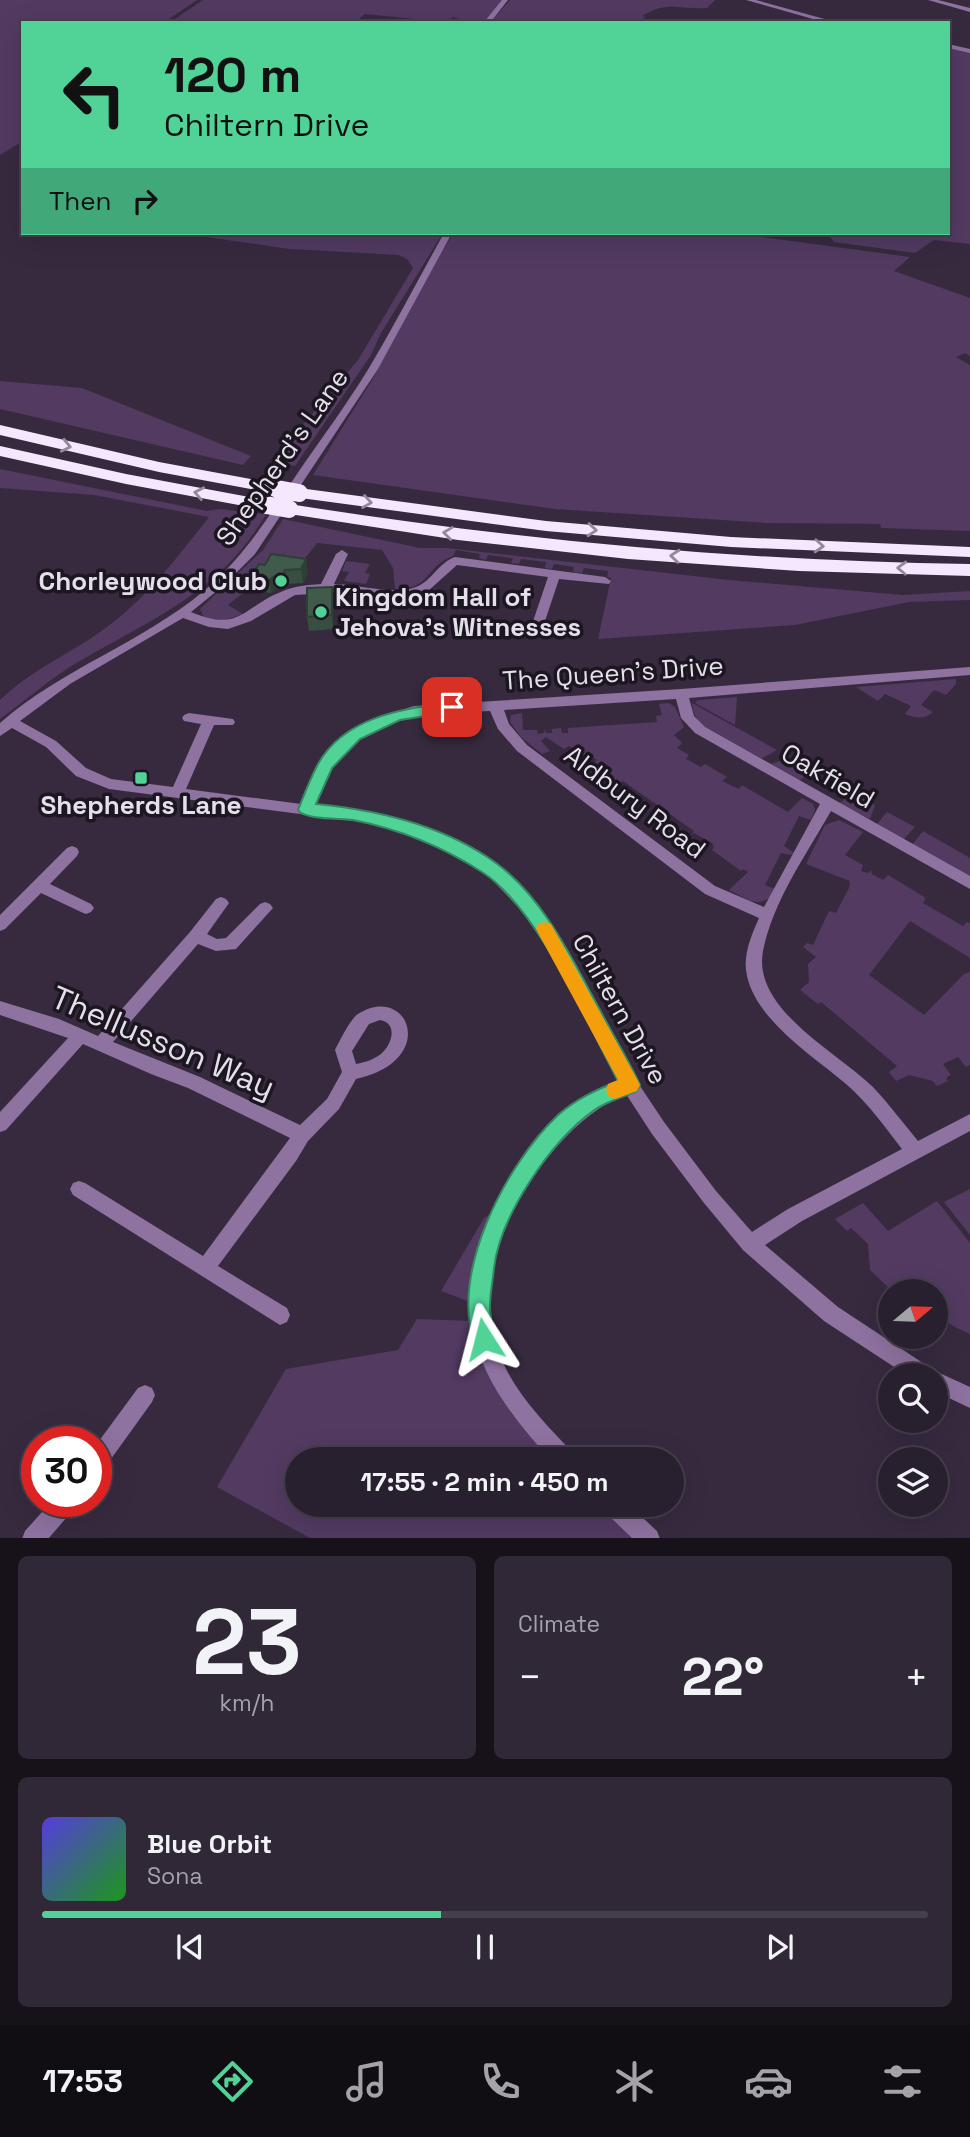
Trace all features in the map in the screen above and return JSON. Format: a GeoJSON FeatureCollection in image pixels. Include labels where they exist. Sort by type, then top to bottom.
{"type":"FeatureCollection","features":[{"type":"Feature","properties":{"kind":"highway"},"geometry":{"type":"LineString","coordinates":[[0,430],[159,467],[299,493],[546,526],[731,542],[970,552]]}},
{"type":"Feature","properties":{"kind":"highway"},"geometry":{"type":"LineString","coordinates":[[0,451],[125,479],[289,509],[550,545],[738,561],[970,570]]}},
{"type":"Feature","properties":{"kind":"street"},"geometry":{"type":"LineString","coordinates":[[488,21],[505,0]]}},
{"type":"Feature","properties":{"kind":"street"},"geometry":{"type":"LineString","coordinates":[[749,0],[828,21]]}},
{"type":"Feature","properties":{"kind":"street"},"geometry":{"type":"LineString","coordinates":[[931,0],[970,9]]}},
{"type":"Feature","properties":{"kind":"street"},"geometry":{"type":"LineString","coordinates":[[950,46],[970,51]]}},
{"type":"Feature","properties":{"kind":"street","name":"Shepherd's Lane"},"geometry":{"type":"LineString","coordinates":[[5,726],[82,669],[182,613],[228,576],[251,551],[373,369],[447,235]]}},
{"type":"Feature","properties":{"kind":"street"},"geometry":{"type":"LineString","coordinates":[[325,589],[342,554]]}},
{"type":"Feature","properties":{"kind":"street"},"geometry":{"type":"LineString","coordinates":[[182,613],[216,626],[231,625],[289,593],[355,588],[409,593],[426,588],[446,564],[458,560],[605,581]]}},
{"type":"Feature","properties":{"kind":"street"},"geometry":{"type":"LineString","coordinates":[[535,633],[555,573]]}},
{"type":"Feature","properties":{"kind":"street","name":"The Queen's Drive"},"geometry":{"type":"LineString","coordinates":[[306,810],[326,765],[342,744],[382,720],[414,711],[681,694],[970,671]]}},
{"type":"Feature","properties":{"kind":"street","name":"Oakfield"},"geometry":{"type":"LineString","coordinates":[[681,694],[688,718],[700,730],[970,883]]}},
{"type":"Feature","properties":{"kind":"street","name":"Aldbury Road"},"geometry":{"type":"LineString","coordinates":[[495,705],[503,726],[522,748],[710,890],[767,915]]}},
{"type":"Feature","properties":{"kind":"street"},"geometry":{"type":"LineString","coordinates":[[190,718],[228,722]]}},
{"type":"Feature","properties":{"kind":"street"},"geometry":{"type":"LineString","coordinates":[[177,794],[210,720]]}},
{"type":"Feature","properties":{"kind":"street","name":"Chiltern Drive"},"geometry":{"type":"LineString","coordinates":[[5,726],[51,744],[67,762],[92,778],[127,788],[352,814],[403,826],[450,846],[490,868],[520,898],[554,943],[630,1085],[677,1155],[750,1244],[831,1314],[908,1363]]}},
{"type":"Feature","properties":{"kind":"street"},"geometry":{"type":"LineString","coordinates":[[827,804],[767,915],[759,938],[754,968],[760,992],[779,1017],[867,1094],[915,1151]]}},
{"type":"Feature","properties":{"kind":"street"},"geometry":{"type":"LineString","coordinates":[[0,925],[72,852]]}},
{"type":"Feature","properties":{"kind":"street"},"geometry":{"type":"LineString","coordinates":[[40,886],[86,908]]}},
{"type":"Feature","properties":{"kind":"street"},"geometry":{"type":"LineString","coordinates":[[101,1044],[196,936],[221,903]]}},
{"type":"Feature","properties":{"kind":"street"},"geometry":{"type":"LineString","coordinates":[[196,936],[216,946],[230,944],[265,908]]}},
{"type":"Feature","properties":{"kind":"street","name":"Thellusson Way"},"geometry":{"type":"LineString","coordinates":[[0,1008],[80,1035],[156,1069],[194,1082],[302,1135]]}},
{"type":"Feature","properties":{"kind":"street"},"geometry":{"type":"LineString","coordinates":[[0,1124],[80,1035]]}},
{"type":"Feature","properties":{"kind":"street"},"geometry":{"type":"LineString","coordinates":[[205,1268],[302,1135],[324,1115],[351,1073]]}},
{"type":"Feature","properties":{"kind":"street"},"geometry":{"type":"LineString","coordinates":[[553,1447],[533,1428],[501,1384],[484,1339],[479,1289],[492,1234],[512,1195],[538,1154],[564,1122],[588,1103],[630,1085]]}},
{"type":"Feature","properties":{"kind":"street"},"geometry":{"type":"LineString","coordinates":[[750,1244],[795,1215],[970,1122]]}},
{"type":"Feature","properties":{"kind":"street"},"geometry":{"type":"LineString","coordinates":[[79,1189],[279,1315]]}},
{"type":"Feature","properties":{"kind":"street"},"geometry":{"type":"LineString","coordinates":[[948,1387],[970,1398]]}},
{"type":"Feature","properties":{"kind":"street"},"geometry":{"type":"LineString","coordinates":[[112,1438],[145,1395]]}},
{"type":"Feature","properties":{"kind":"street"},"geometry":{"type":"LineString","coordinates":[[33,1538],[52,1517]]}},
{"type":"Feature","properties":{"kind":"street"},"geometry":{"type":"LineString","coordinates":[[627,1517],[649,1538]]}},
{"type":"Feature","properties":{"kind":"shaded area"},"geometry":{"type":"Polygon","coordinates":[[[0,0],[197,0],[166,21],[21,21],[21,142],[0,155],[0,0]]]}},
{"type":"Feature","properties":{"kind":"shaded area"},"geometry":{"type":"Polygon","coordinates":[[[203,0],[503,0],[484,21],[465,21],[453,17],[447,21],[436,21],[365,14],[356,21],[172,21],[203,0]]]}},
{"type":"Feature","properties":{"kind":"shaded area"},"geometry":{"type":"Polygon","coordinates":[[[510,0],[715,0],[707,8],[659,8],[642,16],[646,17],[639,21],[492,21],[510,0]]]}},
{"type":"Feature","properties":{"kind":"shaded area"},"geometry":{"type":"Polygon","coordinates":[[[950,48],[970,52],[970,244],[934,240],[915,253],[834,242],[829,235],[950,235],[950,48]]]}},
{"type":"Feature","properties":{"kind":"shaded area"},"geometry":{"type":"Polygon","coordinates":[[[194,235],[442,235],[381,333],[371,355],[295,466],[277,460],[282,449],[358,360],[413,268],[407,259],[399,255],[289,249],[194,235]]]}},
{"type":"Feature","properties":{"kind":"shaded area"},"geometry":{"type":"Polygon","coordinates":[[[453,235],[748,235],[910,257],[894,271],[970,298],[970,356],[965,353],[956,357],[970,365],[970,531],[881,528],[880,524],[767,523],[555,509],[313,475],[372,380],[440,253],[453,235]]]}},
{"type":"Feature","properties":{"kind":"shaded area"},"geometry":{"type":"Polygon","coordinates":[[[0,381],[82,388],[251,456],[243,465],[0,409],[0,381]]]}},
{"type":"Feature","properties":{"kind":"shaded area"},"geometry":{"type":"Polygon","coordinates":[[[0,469],[207,511],[219,509],[266,514],[248,541],[206,584],[158,617],[68,668],[0,719],[0,700],[26,679],[125,613],[163,574],[209,517],[94,495],[0,488],[0,469]]]}},
{"type":"Feature","properties":{"kind":"shaded area"},"geometry":{"type":"Polygon","coordinates":[[[283,519],[420,548],[447,548],[729,580],[903,595],[970,591],[970,600],[909,602],[795,625],[598,639],[611,578],[607,577],[608,571],[584,568],[582,573],[573,572],[574,567],[554,564],[552,569],[545,568],[546,562],[521,559],[519,564],[511,563],[513,558],[488,555],[486,560],[479,558],[480,554],[456,550],[453,556],[444,560],[422,582],[415,586],[395,589],[393,568],[382,550],[317,543],[303,561],[277,562],[287,549],[270,568],[264,566],[242,587],[247,590],[228,605],[243,614],[222,621],[204,617],[200,609],[263,550],[283,519]]]}},
{"type":"Feature","properties":{"kind":"shaded area"},"geometry":{"type":"Polygon","coordinates":[[[346,561],[370,564],[365,573],[370,574],[366,584],[344,581],[349,572],[342,571],[346,561]]]}},
{"type":"Feature","properties":{"kind":"shaded area"},"geometry":{"type":"Polygon","coordinates":[[[956,679],[956,684],[946,695],[934,690],[921,705],[933,712],[920,718],[905,714],[911,706],[885,694],[878,701],[856,687],[956,679]]]}},
{"type":"Feature","properties":{"kind":"shaded area"},"geometry":{"type":"Polygon","coordinates":[[[737,697],[735,725],[695,703],[698,700],[737,697]]]}},
{"type":"Feature","properties":{"kind":"shaded area"},"geometry":{"type":"Polygon","coordinates":[[[669,703],[675,707],[684,727],[674,735],[682,743],[677,748],[689,755],[686,759],[701,767],[705,764],[727,777],[722,781],[739,789],[742,785],[788,812],[802,798],[813,804],[815,810],[811,820],[799,816],[784,846],[794,853],[781,853],[765,885],[777,890],[765,900],[754,902],[729,890],[748,872],[743,869],[741,871],[712,850],[712,843],[694,833],[691,835],[694,831],[623,781],[619,784],[594,766],[590,768],[588,766],[597,760],[590,755],[583,756],[569,746],[564,749],[546,737],[541,741],[550,751],[542,754],[521,737],[510,722],[511,715],[522,713],[523,730],[537,730],[538,734],[544,733],[545,729],[546,733],[552,733],[552,729],[561,728],[562,733],[568,733],[568,728],[657,722],[656,716],[662,715],[659,704],[669,703]]]}},
{"type":"Feature","properties":{"kind":"shaded area"},"geometry":{"type":"Polygon","coordinates":[[[692,703],[777,750],[761,759],[730,744],[700,722],[692,703]]]}},
{"type":"Feature","properties":{"kind":"shaded area"},"geometry":{"type":"Polygon","coordinates":[[[790,758],[812,770],[799,781],[770,764],[790,758]]]}},
{"type":"Feature","properties":{"kind":"shaded area"},"geometry":{"type":"Polygon","coordinates":[[[854,793],[875,805],[870,819],[838,804],[854,793]]]}},
{"type":"Feature","properties":{"kind":"shaded area"},"geometry":{"type":"Polygon","coordinates":[[[887,812],[915,827],[903,840],[876,825],[887,812]]]}},
{"type":"Feature","properties":{"kind":"shaded area"},"geometry":{"type":"Polygon","coordinates":[[[839,820],[863,832],[845,855],[863,865],[861,871],[868,873],[871,870],[872,874],[883,880],[888,875],[926,898],[923,903],[963,926],[967,922],[970,923],[970,958],[910,921],[869,975],[924,1015],[964,974],[970,972],[970,1065],[966,1067],[958,1057],[943,1064],[951,1075],[946,1078],[948,1081],[937,1086],[933,1081],[909,1075],[896,1081],[889,1072],[897,1066],[821,1002],[818,1004],[800,990],[809,982],[808,964],[816,957],[803,947],[807,943],[813,945],[829,911],[836,913],[849,888],[850,881],[806,864],[825,825],[839,820]]]}},
{"type":"Feature","properties":{"kind":"shaded area"},"geometry":{"type":"Polygon","coordinates":[[[923,831],[970,858],[970,877],[912,845],[923,831]]]}},
{"type":"Feature","properties":{"kind":"shaded area"},"geometry":{"type":"Polygon","coordinates":[[[970,1189],[970,1235],[944,1202],[970,1189]]]}},
{"type":"Feature","properties":{"kind":"shaded area"},"geometry":{"type":"Polygon","coordinates":[[[937,1201],[970,1243],[970,1334],[948,1323],[948,1279],[879,1279],[870,1270],[868,1244],[851,1228],[847,1231],[835,1219],[863,1203],[888,1231],[937,1201]]]}},
{"type":"Feature","properties":{"kind":"shaded area"},"geometry":{"type":"Polygon","coordinates":[[[493,1216],[473,1303],[441,1291],[484,1218],[493,1216]]]}},
{"type":"Feature","properties":{"kind":"shaded area"},"geometry":{"type":"Polygon","coordinates":[[[417,1319],[473,1321],[483,1361],[500,1396],[541,1447],[285,1447],[285,1517],[611,1517],[635,1538],[310,1538],[217,1487],[286,1369],[398,1350],[417,1319]]]}},
{"type":"Feature","properties":{"kind":"building"},"geometry":{"type":"Polygon","coordinates":[[[271,554],[306,559],[301,569],[285,570],[283,574],[279,573],[269,580],[251,577],[259,564],[265,565],[271,554]]]}},
{"type":"Feature","properties":{"kind":"building"},"geometry":{"type":"Polygon","coordinates":[[[332,587],[332,615],[307,617],[307,588],[332,587]]]}},
{"type":"Feature","properties":{"kind":"slow traffic"},"geometry":{"type":"LineString","coordinates":[[544,929],[630,1085],[615,1090]]}},
{"type":"Feature","properties":{"kind":"place","name":"Chorleywood Club"},"geometry":{"type":"Point","coordinates":[281,581]}},
{"type":"Feature","properties":{"kind":"place","name":"Kingdom Hall of Jehova's Witnesses"},"geometry":{"type":"Point","coordinates":[321,612]}},
{"type":"Feature","properties":{"kind":"place","name":"Shepherds Lane"},"geometry":{"type":"Point","coordinates":[141,778]}},
{"type":"Feature","properties":{"kind":"route"},"geometry":{"type":"LineString","coordinates":[[452,707],[397,715],[354,735],[342,744],[326,765],[312,791],[306,810],[352,814],[403,826],[450,846],[490,868],[538,919],[554,943],[630,1085],[588,1103],[564,1122],[538,1154],[512,1195],[492,1234],[479,1289],[484,1339]]}}]}
